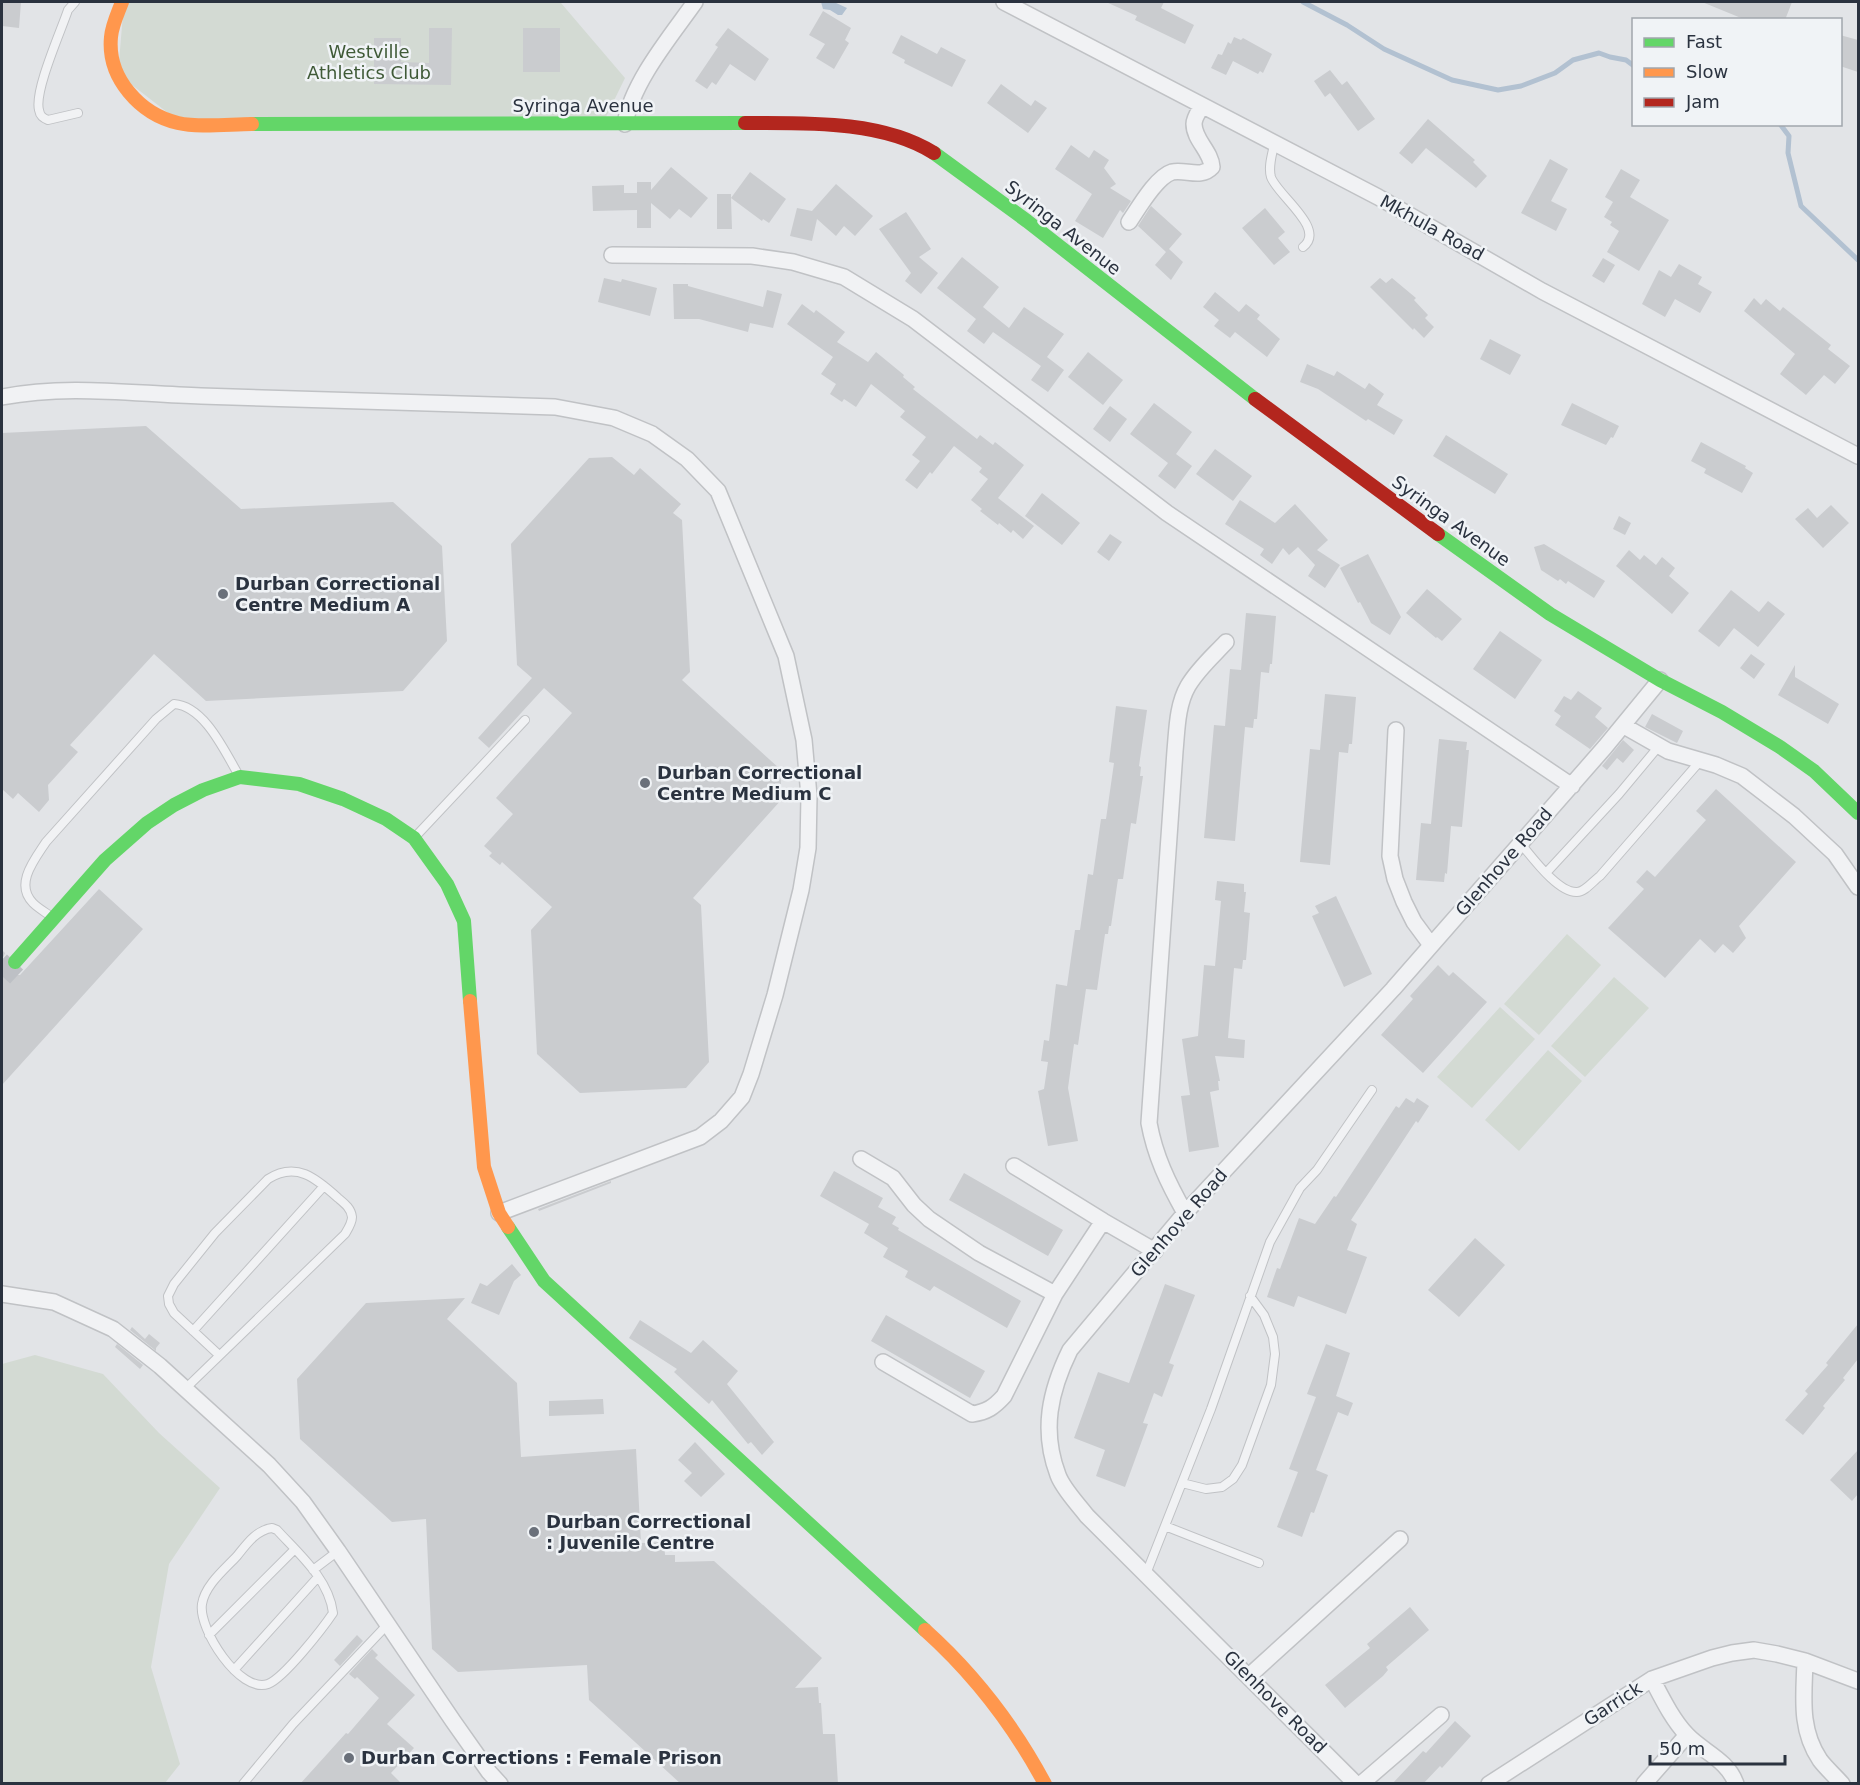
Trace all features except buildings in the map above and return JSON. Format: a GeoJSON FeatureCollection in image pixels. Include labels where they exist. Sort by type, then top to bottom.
{"type":"FeatureCollection","features":[{"type":"Feature","properties":{"kind":"street","name":"Syringa Avenue"},"geometry":{"type":"LineString","coordinates":[[122,2],[112,29],[111,44],[117,74],[142,106],[160,118],[181,124],[792,123],[844,126],[893,135],[923,146],[947,161],[1027,221],[1249,395],[1405,511],[1550,614],[1660,680],[1722,712],[1780,747],[1814,771],[1858,813]]}},
{"type":"Feature","properties":{"kind":"street"},"geometry":{"type":"LineString","coordinates":[[625,124],[635,90],[695,2]]}},
{"type":"Feature","properties":{"kind":"street","name":"Mkhula Road"},"geometry":{"type":"LineString","coordinates":[[1004,2],[1274,145],[1378,197],[1542,291],[1858,456]]}},
{"type":"Feature","properties":{"kind":"street"},"geometry":{"type":"LineString","coordinates":[[1130,222],[1163,176],[1172,172],[1202,174],[1212,166],[1212,159],[1196,132],[1194,124],[1202,106]]}},
{"type":"Feature","properties":{"kind":"street"},"geometry":{"type":"LineString","coordinates":[[612,255],[752,256],[793,262],[844,277],[913,319],[1167,513],[1572,786]]}},
{"type":"Feature","properties":{"kind":"street"},"geometry":{"type":"LineString","coordinates":[[2,397],[33,391],[98,390],[201,396],[555,407],[614,418],[652,434],[687,459],[718,491],[786,656],[804,740],[807,774],[808,848],[801,890],[759,1051],[742,1097],[721,1121],[700,1137],[499,1213]]}},
{"type":"Feature","properties":{"kind":"street"},"geometry":{"type":"LineString","coordinates":[[1185,1213],[1166,1181],[1154,1148],[1149,1123],[1174,763],[1180,709],[1187,687],[1226,642]]}},
{"type":"Feature","properties":{"kind":"street","name":"Glenhove Road"},"geometry":{"type":"LineString","coordinates":[[1356,1784],[1087,1516],[1058,1476],[1048,1434],[1050,1403],[1058,1374],[1070,1350],[1185,1213],[1385,997],[1572,786],[1660,680]]}},
{"type":"Feature","properties":{"kind":"street"},"geometry":{"type":"LineString","coordinates":[[1624,726],[1681,756],[1701,760],[1742,776],[1794,816],[1835,854],[1858,887]]}},
{"type":"Feature","properties":{"kind":"street"},"geometry":{"type":"LineString","coordinates":[[1396,730],[1390,856],[1395,879],[1404,902],[1431,945]]}},
{"type":"Feature","properties":{"kind":"street"},"geometry":{"type":"LineString","coordinates":[[15,962],[105,860],[147,823],[174,805],[203,790],[240,777],[299,784],[343,799],[386,819],[414,838],[447,884],[464,921],[484,1167],[499,1213],[525,1254],[544,1281],[605,1339],[935,1639],[973,1678],[1008,1721],[1045,1784]]}},
{"type":"Feature","properties":{"kind":"street"},"geometry":{"type":"LineString","coordinates":[[861,1159],[893,1178],[914,1205],[929,1219],[979,1253],[1055,1293]]}},
{"type":"Feature","properties":{"kind":"street"},"geometry":{"type":"LineString","coordinates":[[1014,1166],[1155,1251]]}},
{"type":"Feature","properties":{"kind":"street"},"geometry":{"type":"LineString","coordinates":[[883,1362],[972,1414],[985,1413],[1004,1396],[1055,1293],[1103,1221]]}},
{"type":"Feature","properties":{"kind":"street"},"geometry":{"type":"LineString","coordinates":[[2,1294],[54,1302],[113,1329],[160,1366],[269,1465],[303,1502],[489,1772],[500,1784]]}},
{"type":"Feature","properties":{"kind":"street"},"geometry":{"type":"LineString","coordinates":[[1249,1676],[1400,1539]]}},
{"type":"Feature","properties":{"kind":"street"},"geometry":{"type":"LineString","coordinates":[[1652,1679],[1712,1658],[1754,1650],[1805,1661],[1858,1682]]}},
{"type":"Feature","properties":{"kind":"street"},"geometry":{"type":"LineString","coordinates":[[1805,1661],[1803,1719],[1808,1736],[1820,1760],[1842,1784]]}},
{"type":"Feature","properties":{"kind":"street","name":"Garrick"},"geometry":{"type":"LineString","coordinates":[[1489,1784],[1652,1679],[1668,1709],[1687,1735],[1733,1773],[1736,1784]]}},
{"type":"Feature","properties":{"kind":"street"},"geometry":{"type":"LineString","coordinates":[[1361,1784],[1441,1715]]}},
{"type":"Feature","properties":{"kind":"street"},"geometry":{"type":"LineString","coordinates":[[1644,1784],[1687,1735]]}},
{"type":"Feature","properties":{"kind":"lane"},"geometry":{"type":"LineString","coordinates":[[75,2],[68,10],[45,73],[38,99],[38,109],[41,116],[48,120],[78,113]]}},
{"type":"Feature","properties":{"kind":"lane"},"geometry":{"type":"LineString","coordinates":[[1274,145],[1270,176],[1307,225],[1310,239],[1303,247]]}},
{"type":"Feature","properties":{"kind":"lane"},"geometry":{"type":"LineString","coordinates":[[54,918],[33,903],[26,893],[26,876],[32,864],[46,842],[156,719],[174,704],[185,705],[196,713],[214,734],[240,777]]}},
{"type":"Feature","properties":{"kind":"lane"},"geometry":{"type":"LineString","coordinates":[[414,838],[525,720]]}},
{"type":"Feature","properties":{"kind":"lane"},"geometry":{"type":"LineString","coordinates":[[1546,873],[1619,794],[1659,746]]}},
{"type":"Feature","properties":{"kind":"lane"},"geometry":{"type":"LineString","coordinates":[[1521,844],[1546,873],[1570,891],[1583,891],[1607,868],[1701,760]]}},
{"type":"Feature","properties":{"kind":"lane"},"geometry":{"type":"LineString","coordinates":[[1146,1575],[1211,1408],[1270,1242],[1300,1188],[1317,1170],[1372,1090]]}},
{"type":"Feature","properties":{"kind":"lane"},"geometry":{"type":"LineString","coordinates":[[185,1389],[345,1234],[351,1224],[352,1216],[348,1208],[313,1177],[298,1172],[277,1173],[267,1179],[215,1233],[174,1284],[168,1296],[174,1313],[219,1355]]}},
{"type":"Feature","properties":{"kind":"lane"},"geometry":{"type":"LineString","coordinates":[[193,1331],[324,1186]]}},
{"type":"Feature","properties":{"kind":"lane"},"geometry":{"type":"LineString","coordinates":[[1182,1483],[1206,1489],[1222,1487],[1233,1479],[1242,1465],[1271,1384],[1275,1354],[1273,1337],[1264,1315],[1250,1296]]}},
{"type":"Feature","properties":{"kind":"lane"},"geometry":{"type":"LineString","coordinates":[[1165,1526],[1259,1563]]}},
{"type":"Feature","properties":{"kind":"lane"},"geometry":{"type":"LineString","coordinates":[[265,1529],[277,1530],[295,1549],[318,1577],[332,1603],[333,1612],[303,1650],[274,1681],[258,1685],[250,1683],[234,1670],[209,1635],[201,1615],[202,1602],[213,1583],[256,1535],[265,1529]]}},
{"type":"Feature","properties":{"kind":"lane"},"geometry":{"type":"LineString","coordinates":[[209,1635],[295,1549]]}},
{"type":"Feature","properties":{"kind":"lane"},"geometry":{"type":"LineString","coordinates":[[313,1570],[338,1551]]}},
{"type":"Feature","properties":{"kind":"lane"},"geometry":{"type":"LineString","coordinates":[[234,1670],[318,1577]]}},
{"type":"Feature","properties":{"kind":"lane"},"geometry":{"type":"LineString","coordinates":[[243,1784],[293,1724],[387,1624]]}},
{"type":"Feature","properties":{"kind":"green space","name":"Westville Athletics Club"},"geometry":{"type":"Polygon","coordinates":[[[124,2],[557,2],[561,3],[625,78],[604,121],[181,123],[118,74],[124,2]]]}},
{"type":"Feature","properties":{"kind":"green space"},"geometry":{"type":"Polygon","coordinates":[[[1567,934],[1601,965],[1539,1035],[1504,1004],[1567,934]]]}},
{"type":"Feature","properties":{"kind":"green space"},"geometry":{"type":"Polygon","coordinates":[[[1614,977],[1649,1008],[1585,1077],[1551,1046],[1614,977]]]}},
{"type":"Feature","properties":{"kind":"green space"},"geometry":{"type":"Polygon","coordinates":[[[1500,1007],[1535,1039],[1472,1108],[1437,1077],[1500,1007]]]}},
{"type":"Feature","properties":{"kind":"green space"},"geometry":{"type":"Polygon","coordinates":[[[1548,1050],[1582,1081],[1519,1151],[1485,1120],[1548,1050]]]}},
{"type":"Feature","properties":{"kind":"green space"},"geometry":{"type":"Polygon","coordinates":[[[35,1355],[103,1374],[159,1433],[220,1488],[169,1564],[151,1667],[180,1764],[165,1783],[2,1783],[2,1364],[35,1355]]]}},
{"type":"Feature","properties":{"kind":"water"},"geometry":{"type":"Polygon","coordinates":[[[821,2],[834,2],[847,8],[842,15],[838,15],[823,9],[821,2]]]}},
{"type":"Feature","properties":{"kind":"waterway"},"geometry":{"type":"LineString","coordinates":[[1303,2],[1347,25],[1384,49],[1452,80],[1498,90],[1521,86],[1555,73],[1573,60],[1599,53],[1626,60],[1632,64]]}},
{"type":"Feature","properties":{"kind":"waterway"},"geometry":{"type":"LineString","coordinates":[[1782,126],[1789,136],[1788,153],[1801,206],[1858,260]]}},
{"type":"Feature","properties":{"kind":"tunnel"},"geometry":{"type":"LineString","coordinates":[[2,976],[15,962]]}},
{"type":"Feature","properties":{"kind":"traffic: fast"},"geometry":{"type":"LineString","coordinates":[[252,124],[745,123]]}},
{"type":"Feature","properties":{"kind":"traffic: fast"},"geometry":{"type":"LineString","coordinates":[[934,153],[1027,221],[1255,399]]}},
{"type":"Feature","properties":{"kind":"traffic: fast"},"geometry":{"type":"LineString","coordinates":[[1438,534],[1550,614],[1660,680],[1722,712],[1780,747],[1814,771],[1858,813]]}},
{"type":"Feature","properties":{"kind":"traffic: fast"},"geometry":{"type":"LineString","coordinates":[[15,962],[105,860],[147,823],[174,805],[203,790],[240,777],[299,784],[343,799],[386,819],[414,838],[447,884],[464,921],[470,1001]]}},
{"type":"Feature","properties":{"kind":"traffic: fast"},"geometry":{"type":"LineString","coordinates":[[508,1227],[544,1281],[925,1630]]}},
{"type":"Feature","properties":{"kind":"traffic: slow"},"geometry":{"type":"LineString","coordinates":[[122,2],[111,37],[111,52],[120,80],[139,103],[151,112],[178,123],[205,126],[252,124]]}},
{"type":"Feature","properties":{"kind":"traffic: slow"},"geometry":{"type":"LineString","coordinates":[[470,1001],[484,1167],[499,1213],[508,1227]]}},
{"type":"Feature","properties":{"kind":"traffic: slow"},"geometry":{"type":"LineString","coordinates":[[925,1630],[960,1664],[992,1702],[1020,1742],[1045,1784]]}},
{"type":"Feature","properties":{"kind":"traffic: jam"},"geometry":{"type":"LineString","coordinates":[[745,123],[817,124],[867,129],[891,134],[934,153]]}},
{"type":"Feature","properties":{"kind":"traffic: jam"},"geometry":{"type":"LineString","coordinates":[[1255,399],[1438,534]]}},
{"type":"Feature","properties":{"kind":"place","name":"Durban Correctional Centre Medium A"},"geometry":{"type":"Point","coordinates":[223,594]}},
{"type":"Feature","properties":{"kind":"place","name":"Durban Correctional Centre Medium C"},"geometry":{"type":"Point","coordinates":[645,783]}},
{"type":"Feature","properties":{"kind":"place","name":"Durban Correctional : Juvenile Centre"},"geometry":{"type":"Point","coordinates":[534,1532]}},
{"type":"Feature","properties":{"kind":"place","name":"Durban Corrections : Female Prison"},"geometry":{"type":"Point","coordinates":[349,1758]}}]}
